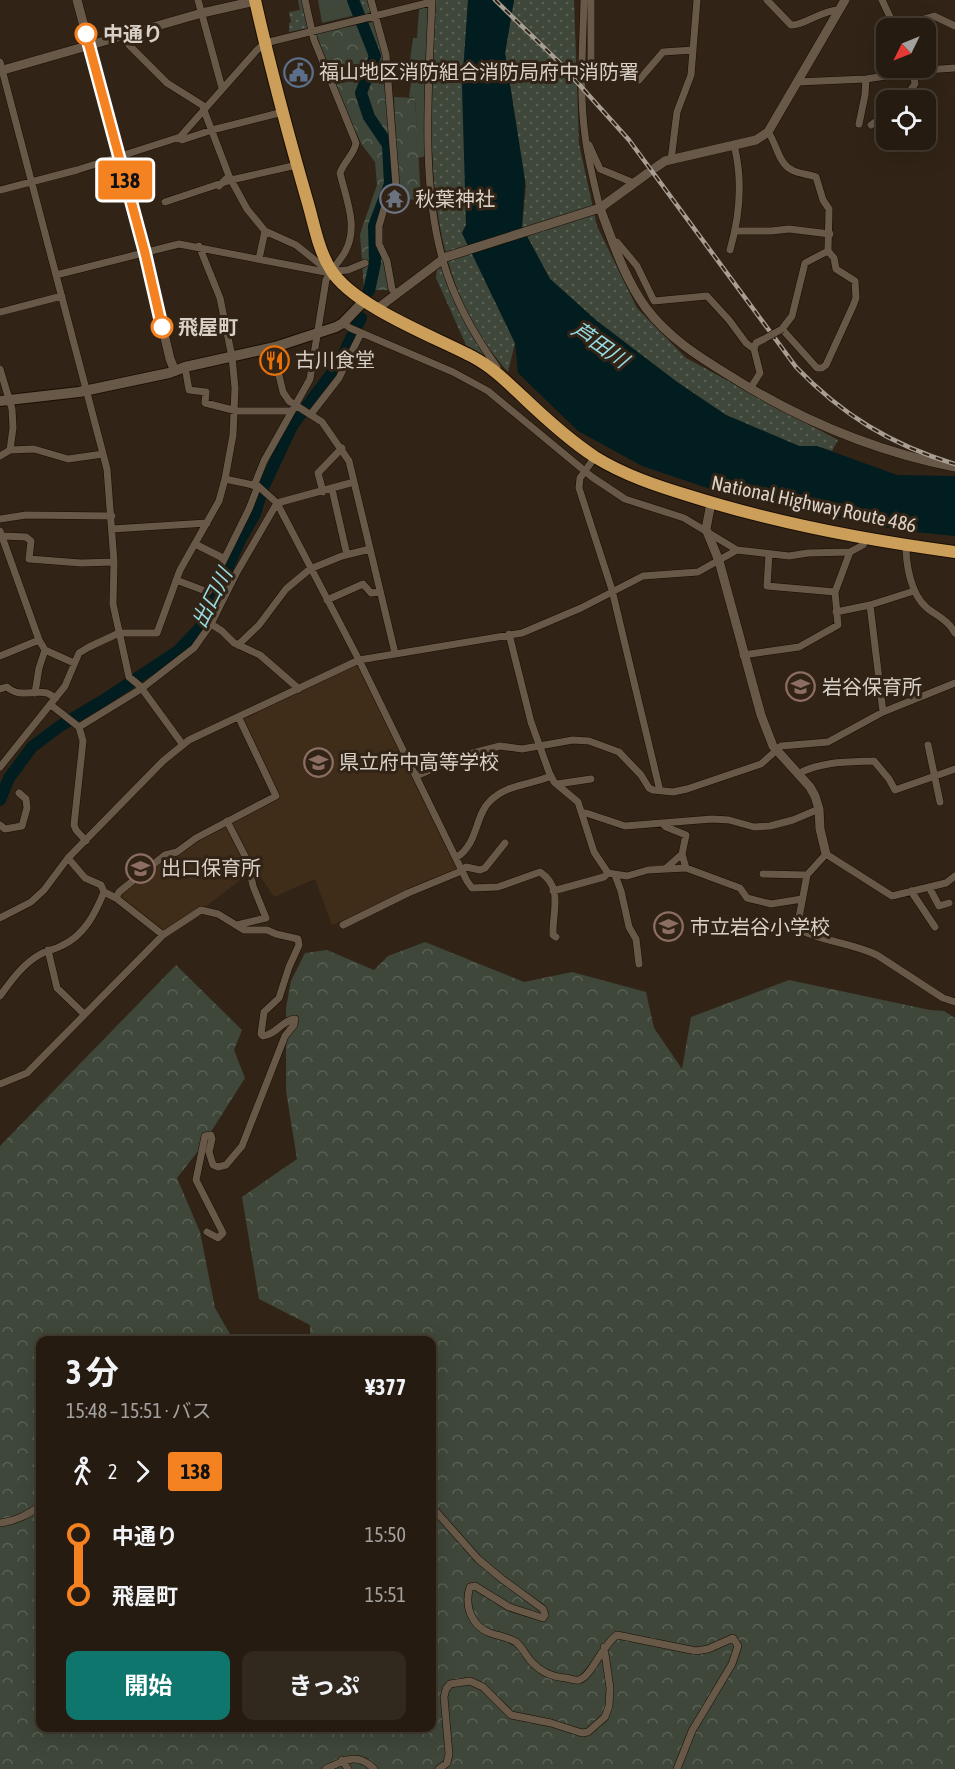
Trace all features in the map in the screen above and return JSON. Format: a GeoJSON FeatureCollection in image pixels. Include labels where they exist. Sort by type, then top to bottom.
{"type":"FeatureCollection","features":[{"type":"Feature","properties":{"kind":"highway","name":"National Highway Route 486"},"geometry":{"type":"LineString","coordinates":[[255,0],[297,165],[321,248],[331,270],[351,290],[415,330],[474,358],[495,371],[551,423],[595,457],[626,474],[711,503],[762,517],[866,539],[955,552]]}},
{"type":"Feature","properties":{"kind":"main road"},"geometry":{"type":"LineString","coordinates":[[5,400],[54,396],[87,390],[275,347],[347,326],[365,300]]}},
{"type":"Feature","properties":{"kind":"street"},"geometry":{"type":"LineString","coordinates":[[77,0],[145,253],[170,359],[180,369],[189,390],[206,392],[205,403],[234,411],[294,408],[311,414],[322,422],[342,448],[349,461],[395,653]]}},
{"type":"Feature","properties":{"kind":"street"},"geometry":{"type":"LineString","coordinates":[[198,0],[222,88]]}},
{"type":"Feature","properties":{"kind":"street"},"geometry":{"type":"LineString","coordinates":[[183,745],[129,677],[113,604],[112,516],[107,469],[1,68],[255,0]]}},
{"type":"Feature","properties":{"kind":"street"},"geometry":{"type":"LineString","coordinates":[[176,580],[208,592],[249,509],[264,461],[310,379],[326,279],[345,252],[352,230],[340,173],[342,165],[355,150],[357,143],[314,31],[305,0]]}},
{"type":"Feature","properties":{"kind":"street"},"geometry":{"type":"LineString","coordinates":[[371,0],[373,18],[386,56],[396,186],[384,209],[379,226],[379,244],[387,261],[392,289],[396,294]]}},
{"type":"Feature","properties":{"kind":"street"},"geometry":{"type":"LineString","coordinates":[[584,0],[582,87],[585,141],[597,209],[645,307],[665,330],[691,352],[787,409],[844,435],[955,467]]}},
{"type":"Feature","properties":{"kind":"street"},"geometry":{"type":"LineString","coordinates":[[591,0],[591,64]]}},
{"type":"Feature","properties":{"kind":"street"},"geometry":{"type":"LineString","coordinates":[[671,160],[677,112],[692,75],[697,0]]}},
{"type":"Feature","properties":{"kind":"street"},"geometry":{"type":"LineString","coordinates":[[767,0],[791,25],[796,26],[813,16],[839,10]]}},
{"type":"Feature","properties":{"kind":"street"},"geometry":{"type":"LineString","coordinates":[[378,308],[444,258],[597,209],[665,161],[756,140],[768,132],[845,0]]}},
{"type":"Feature","properties":{"kind":"street"},"geometry":{"type":"LineString","coordinates":[[882,0],[891,18]]}},
{"type":"Feature","properties":{"kind":"street"},"geometry":{"type":"LineString","coordinates":[[0,190],[119,157],[180,137],[265,43],[373,18],[431,1],[428,75],[432,201],[444,258],[465,315],[497,367],[495,371]]}},
{"type":"Feature","properties":{"kind":"street"},"geometry":{"type":"LineString","coordinates":[[930,18],[934,16],[955,26]]}},
{"type":"Feature","properties":{"kind":"street"},"geometry":{"type":"LineString","coordinates":[[123,36],[128,44],[167,83],[202,105],[230,178],[248,209],[266,231],[296,245],[321,266],[331,270]]}},
{"type":"Feature","properties":{"kind":"street"},"geometry":{"type":"LineString","coordinates":[[639,80],[663,52],[693,50]]}},
{"type":"Feature","properties":{"kind":"street"},"geometry":{"type":"LineString","coordinates":[[936,68],[955,68]]}},
{"type":"Feature","properties":{"kind":"street"},"geometry":{"type":"LineString","coordinates":[[797,82],[876,77]]}},
{"type":"Feature","properties":{"kind":"street"},"geometry":{"type":"LineString","coordinates":[[859,124],[866,79]]}},
{"type":"Feature","properties":{"kind":"street"},"geometry":{"type":"LineString","coordinates":[[180,137],[182,140],[283,112]]}},
{"type":"Feature","properties":{"kind":"street"},"geometry":{"type":"LineString","coordinates":[[871,125],[876,121]]}},
{"type":"Feature","properties":{"kind":"street"},"geometry":{"type":"LineString","coordinates":[[768,132],[776,145],[780,158],[789,169],[816,177],[823,200],[829,209],[828,251],[834,258],[836,269],[855,281],[856,298],[826,365],[822,368],[813,365],[782,329]]}},
{"type":"Feature","properties":{"kind":"street"},"geometry":{"type":"LineString","coordinates":[[585,141],[588,142],[600,169],[634,183]]}},
{"type":"Feature","properties":{"kind":"street"},"geometry":{"type":"LineString","coordinates":[[730,250],[736,231],[740,193],[739,163],[734,145]]}},
{"type":"Feature","properties":{"kind":"street"},"geometry":{"type":"LineString","coordinates":[[165,202],[219,186],[230,178],[297,165]]}},
{"type":"Feature","properties":{"kind":"street"},"geometry":{"type":"LineString","coordinates":[[736,231],[789,229],[830,234]]}},
{"type":"Feature","properties":{"kind":"street"},"geometry":{"type":"LineString","coordinates":[[259,259],[266,231]]}},
{"type":"Feature","properties":{"kind":"street"},"geometry":{"type":"LineString","coordinates":[[613,243],[616,243],[637,266],[654,301],[707,296],[753,349],[760,373],[750,389]]}},
{"type":"Feature","properties":{"kind":"street"},"geometry":{"type":"LineString","coordinates":[[56,275],[179,244],[199,246],[325,272],[348,270],[364,263]]}},
{"type":"Feature","properties":{"kind":"street"},"geometry":{"type":"LineString","coordinates":[[0,767],[65,686],[80,653],[119,633],[157,633],[176,580],[219,501],[233,435],[235,388],[232,357],[220,298],[199,246]]}},
{"type":"Feature","properties":{"kind":"street"},"geometry":{"type":"LineString","coordinates":[[753,349],[756,343],[782,329],[792,316],[805,262],[828,251]]}},
{"type":"Feature","properties":{"kind":"street"},"geometry":{"type":"LineString","coordinates":[[0,312],[62,296]]}},
{"type":"Feature","properties":{"kind":"street"},"geometry":{"type":"LineString","coordinates":[[347,326],[453,372],[488,392],[584,470],[625,499],[684,518],[737,550],[789,556],[807,553],[850,552],[863,545],[866,539]]}},
{"type":"Feature","properties":{"kind":"street"},"geometry":{"type":"LineString","coordinates":[[311,414],[339,378],[362,333]]}},
{"type":"Feature","properties":{"kind":"street"},"geometry":{"type":"LineString","coordinates":[[275,347],[283,392],[294,408]]}},
{"type":"Feature","properties":{"kind":"street"},"geometry":{"type":"LineString","coordinates":[[0,369],[13,429],[10,450]]}},
{"type":"Feature","properties":{"kind":"street"},"geometry":{"type":"LineString","coordinates":[[323,492],[318,473],[342,448]]}},
{"type":"Feature","properties":{"kind":"street"},"geometry":{"type":"LineString","coordinates":[[0,456],[10,450],[34,449],[68,459],[103,454]]}},
{"type":"Feature","properties":{"kind":"street"},"geometry":{"type":"LineString","coordinates":[[595,457],[584,470],[579,488],[612,590],[660,791]]}},
{"type":"Feature","properties":{"kind":"street"},"geometry":{"type":"LineString","coordinates":[[225,480],[256,486],[277,503],[359,660],[472,888],[498,887],[540,872],[547,877],[557,897],[553,925],[556,937]]}},
{"type":"Feature","properties":{"kind":"street"},"geometry":{"type":"LineString","coordinates":[[79,727],[140,688],[194,648],[211,624],[237,572],[277,503],[354,482]]}},
{"type":"Feature","properties":{"kind":"street"},"geometry":{"type":"LineString","coordinates":[[332,489],[347,555]]}},
{"type":"Feature","properties":{"kind":"street"},"geometry":{"type":"LineString","coordinates":[[711,503],[706,529],[719,561],[761,715],[775,750],[810,787],[819,809],[820,829],[826,854],[892,896],[946,883],[955,876]]}},
{"type":"Feature","properties":{"kind":"street"},"geometry":{"type":"LineString","coordinates":[[0,519],[26,515],[112,516]]}},
{"type":"Feature","properties":{"kind":"street"},"geometry":{"type":"LineString","coordinates":[[112,528],[207,523]]}},
{"type":"Feature","properties":{"kind":"street"},"geometry":{"type":"LineString","coordinates":[[74,663],[45,650],[39,640],[1,533],[26,537],[31,541],[29,560],[114,562]]}},
{"type":"Feature","properties":{"kind":"street"},"geometry":{"type":"LineString","coordinates":[[195,544],[223,558]]}},
{"type":"Feature","properties":{"kind":"street"},"geometry":{"type":"LineString","coordinates":[[906,546],[907,563],[914,591],[920,602],[950,624],[955,633]]}},
{"type":"Feature","properties":{"kind":"street"},"geometry":{"type":"LineString","coordinates":[[238,645],[259,625],[286,589],[310,569],[370,549]]}},
{"type":"Feature","properties":{"kind":"street"},"geometry":{"type":"LineString","coordinates":[[0,918],[31,902],[44,890],[68,858],[163,761],[183,745],[359,660],[522,633],[580,608],[643,576],[698,572],[737,550]]}},
{"type":"Feature","properties":{"kind":"street"},"geometry":{"type":"LineString","coordinates":[[743,655],[799,647],[838,625],[835,592],[850,552]]}},
{"type":"Feature","properties":{"kind":"street"},"geometry":{"type":"LineString","coordinates":[[769,554],[767,586],[835,592]]}},
{"type":"Feature","properties":{"kind":"street"},"geometry":{"type":"LineString","coordinates":[[327,600],[363,584],[371,593],[380,592]]}},
{"type":"Feature","properties":{"kind":"street"},"geometry":{"type":"LineString","coordinates":[[836,612],[870,605],[914,591]]}},
{"type":"Feature","properties":{"kind":"street"},"geometry":{"type":"LineString","coordinates":[[870,605],[883,712]]}},
{"type":"Feature","properties":{"kind":"street"},"geometry":{"type":"LineString","coordinates":[[211,624],[238,645],[260,655],[299,689]]}},
{"type":"Feature","properties":{"kind":"street"},"geometry":{"type":"LineString","coordinates":[[510,634],[531,722],[551,776],[578,802],[594,852],[612,874],[621,891],[629,927],[636,939],[639,964]]}},
{"type":"Feature","properties":{"kind":"street"},"geometry":{"type":"LineString","coordinates":[[0,656],[39,640]]}},
{"type":"Feature","properties":{"kind":"street"},"geometry":{"type":"LineString","coordinates":[[35,693],[45,650]]}},
{"type":"Feature","properties":{"kind":"street"},"geometry":{"type":"LineString","coordinates":[[416,776],[465,755],[501,746],[522,749],[573,740],[589,741],[619,752],[632,765],[648,788],[674,792],[761,764],[781,746],[828,742],[883,712],[955,683]]}},
{"type":"Feature","properties":{"kind":"street"},"geometry":{"type":"LineString","coordinates":[[0,689],[7,687],[10,690],[27,694],[46,693],[56,698]]}},
{"type":"Feature","properties":{"kind":"street"},"geometry":{"type":"LineString","coordinates":[[51,705],[79,727],[83,741],[75,825],[76,830],[86,841]]}},
{"type":"Feature","properties":{"kind":"street"},"geometry":{"type":"LineString","coordinates":[[116,898],[119,892],[165,855],[177,852],[196,837],[276,796],[239,718]]}},
{"type":"Feature","properties":{"kind":"street"},"geometry":{"type":"LineString","coordinates":[[928,745],[940,802]]}},
{"type":"Feature","properties":{"kind":"street"},"geometry":{"type":"LineString","coordinates":[[798,774],[805,770],[845,762],[874,761],[895,790],[955,769]]}},
{"type":"Feature","properties":{"kind":"street"},"geometry":{"type":"LineString","coordinates":[[457,857],[468,846],[489,802],[508,788],[541,781],[551,776]]}},
{"type":"Feature","properties":{"kind":"street"},"geometry":{"type":"LineString","coordinates":[[557,784],[591,779]]}},
{"type":"Feature","properties":{"kind":"street"},"geometry":{"type":"LineString","coordinates":[[0,825],[5,829],[22,826],[27,808],[26,799],[19,793]]}},
{"type":"Feature","properties":{"kind":"street"},"geometry":{"type":"LineString","coordinates":[[583,813],[625,826],[712,819],[729,820],[754,827],[770,826],[793,820],[819,809]]}},
{"type":"Feature","properties":{"kind":"street"},"geometry":{"type":"LineString","coordinates":[[227,822],[248,862],[253,886],[266,918],[267,930]]}},
{"type":"Feature","properties":{"kind":"street"},"geometry":{"type":"LineString","coordinates":[[663,824],[686,835],[682,854],[686,868]]}},
{"type":"Feature","properties":{"kind":"street"},"geometry":{"type":"LineString","coordinates":[[343,925],[466,867],[480,870],[485,868],[505,843]]}},
{"type":"Feature","properties":{"kind":"street"},"geometry":{"type":"LineString","coordinates":[[665,869],[682,854]]}},
{"type":"Feature","properties":{"kind":"street"},"geometry":{"type":"LineString","coordinates":[[826,854],[807,875],[798,922],[800,930],[813,937],[867,950],[943,998],[955,1002]]}},
{"type":"Feature","properties":{"kind":"street"},"geometry":{"type":"LineString","coordinates":[[68,858],[85,878],[101,885],[104,892],[116,898],[163,935]]}},
{"type":"Feature","properties":{"kind":"street"},"geometry":{"type":"LineString","coordinates":[[553,891],[612,874],[627,876],[648,870],[686,868],[740,888],[747,898],[771,904],[802,900]]}},
{"type":"Feature","properties":{"kind":"street"},"geometry":{"type":"LineString","coordinates":[[764,874],[807,875]]}},
{"type":"Feature","properties":{"kind":"street"},"geometry":{"type":"LineString","coordinates":[[929,887],[939,906],[949,903]]}},
{"type":"Feature","properties":{"kind":"street"},"geometry":{"type":"LineString","coordinates":[[911,891],[935,927]]}},
{"type":"Feature","properties":{"kind":"street"},"geometry":{"type":"LineString","coordinates":[[0,996],[25,966],[37,956],[60,947],[78,935],[96,910],[104,892]]}},
{"type":"Feature","properties":{"kind":"street"},"geometry":{"type":"LineString","coordinates":[[0,1084],[27,1073],[163,935],[201,910],[218,914],[244,930],[267,930],[298,939],[299,945],[279,998],[264,1012],[261,1034],[269,1035],[295,1019],[294,1025],[285,1036],[271,1068],[242,1146],[226,1165],[218,1167],[213,1165],[209,1152],[211,1135],[204,1136],[196,1180],[223,1233],[218,1238],[207,1232]]}},
{"type":"Feature","properties":{"kind":"street"},"geometry":{"type":"LineString","coordinates":[[237,925],[266,918]]}},
{"type":"Feature","properties":{"kind":"street"},"geometry":{"type":"LineString","coordinates":[[48,950],[57,988],[84,1014]]}},
{"type":"Feature","properties":{"kind":"street"},"geometry":{"type":"LineString","coordinates":[[0,1524],[24,1517],[36,1509]]}},
{"type":"Feature","properties":{"kind":"street"},"geometry":{"type":"LineString","coordinates":[[436,1512],[478,1559],[536,1603],[543,1609],[545,1615],[543,1618],[509,1607],[472,1586],[468,1594],[472,1620],[483,1629],[515,1641],[540,1670],[558,1678],[578,1680],[587,1676],[604,1647],[617,1635],[696,1651],[708,1649],[733,1638],[737,1642],[738,1646],[732,1664],[692,1731],[677,1769]]}},
{"type":"Feature","properties":{"kind":"street"},"geometry":{"type":"LineString","coordinates":[[439,1769],[447,1763],[449,1754],[444,1697],[450,1684],[470,1681],[483,1687],[511,1715],[551,1722],[582,1733],[588,1732],[605,1717],[609,1706],[610,1688],[604,1647]]}},
{"type":"Feature","properties":{"kind":"street"},"geometry":{"type":"LineString","coordinates":[[326,1769],[342,1760],[363,1759],[374,1769]]}},
{"type":"Feature","properties":{"kind":"street"},"geometry":{"type":"LineString","coordinates":[[342,1760],[348,1769]]}},
{"type":"Feature","properties":{"kind":"shaded area"},"geometry":{"type":"Polygon","coordinates":[[[359,660],[462,869],[332,925],[315,879],[274,897],[252,864],[248,862],[247,875],[163,935],[116,898],[165,855],[197,842],[227,821],[276,796],[239,718],[359,660]]]}},
{"type":"Feature","properties":{"kind":"green space"},"geometry":{"type":"Polygon","coordinates":[[[298,0],[308,0],[308,28],[289,32],[291,22],[289,12],[300,10],[298,0]]]}},
{"type":"Feature","properties":{"kind":"green space"},"geometry":{"type":"Polygon","coordinates":[[[318,0],[352,0],[356,15],[322,23],[318,0]]]}},
{"type":"Feature","properties":{"kind":"green space"},"geometry":{"type":"Polygon","coordinates":[[[356,0],[368,0],[370,13],[362,16],[356,0]]]}},
{"type":"Feature","properties":{"kind":"green space"},"geometry":{"type":"Polygon","coordinates":[[[434,0],[468,0],[466,225],[462,233],[515,343],[508,372],[478,332],[457,289],[443,243],[435,195],[432,147],[434,0]]]}},
{"type":"Feature","properties":{"kind":"green space"},"geometry":{"type":"Polygon","coordinates":[[[514,0],[574,0],[579,144],[597,226],[637,308],[686,358],[838,440],[832,451],[817,446],[799,446],[726,415],[677,382],[597,321],[550,279],[522,227],[526,186],[505,53],[514,0]]]}},
{"type":"Feature","properties":{"kind":"green space"},"geometry":{"type":"Polygon","coordinates":[[[424,6],[428,8],[426,156],[418,158],[415,98],[409,97],[413,67],[417,67],[416,63],[410,60],[413,38],[417,38],[419,10],[424,6]]]}},
{"type":"Feature","properties":{"kind":"green space"},"geometry":{"type":"Polygon","coordinates":[[[373,22],[383,54],[394,185],[377,224],[390,290],[364,290],[360,234],[377,185],[375,162],[362,145],[347,114],[317,36],[317,33],[373,22]]]}},
{"type":"Feature","properties":{"kind":"green space"},"geometry":{"type":"Polygon","coordinates":[[[394,97],[415,98],[421,199],[402,200],[395,193],[398,186],[394,97]]]}},
{"type":"Feature","properties":{"kind":"green space"},"geometry":{"type":"Polygon","coordinates":[[[441,268],[454,298],[488,360],[466,345],[436,278],[437,269],[441,268]]]}},
{"type":"Feature","properties":{"kind":"green space"},"geometry":{"type":"Polygon","coordinates":[[[425,942],[524,982],[572,972],[646,992],[654,1028],[682,1069],[691,1017],[789,980],[944,1011],[955,1018],[955,1769],[0,1769],[0,1146],[176,965],[242,1030],[234,1050],[245,1078],[202,1146],[177,1178],[200,1232],[215,1308],[231,1336],[36,1336],[36,1732],[436,1732],[436,1336],[310,1336],[310,1325],[259,1299],[242,1197],[297,1159],[286,1091],[286,1008],[291,981],[305,953],[327,950],[374,970],[388,956],[425,942]]]}},
{"type":"Feature","properties":{"kind":"water","name":"芦田川"},"geometry":{"type":"Polygon","coordinates":[[[468,0],[514,0],[505,53],[525,181],[522,227],[550,279],[597,321],[677,382],[726,415],[799,446],[817,446],[897,475],[955,476],[955,536],[905,531],[728,495],[642,466],[578,431],[518,373],[515,343],[462,233],[466,225],[462,86],[468,0]]]}},
{"type":"Feature","properties":{"kind":"waterway","name":"出口川"},"geometry":{"type":"LineString","coordinates":[[353,0],[375,56],[361,93],[369,117],[388,145],[390,184],[374,226],[375,263],[369,291]]}},
{"type":"Feature","properties":{"kind":"waterway","name":"出口川"},"geometry":{"type":"LineString","coordinates":[[357,326],[361,318]]}},
{"type":"Feature","properties":{"kind":"waterway","name":"出口川"},"geometry":{"type":"LineString","coordinates":[[0,800],[9,778],[32,747],[60,726],[178,651],[201,627],[240,540],[255,514],[262,490],[292,426],[340,362],[353,334]]}},
{"type":"Feature","properties":{"kind":"railway"},"geometry":{"type":"LineString","coordinates":[[495,0],[558,61],[629,140],[796,367],[831,399],[868,426],[909,447],[955,464]]}},
{"type":"Feature","properties":{"kind":"bus line","name":"138"},"geometry":{"type":"LineString","coordinates":[[86,34],[145,253],[162,327]]}},
{"type":"Feature","properties":{"kind":"place","name":"中通り"},"geometry":{"type":"Point","coordinates":[86,34]}},
{"type":"Feature","properties":{"kind":"place","name":"福山地区消防組合消防局府中消防署"},"geometry":{"type":"Point","coordinates":[298,72]}},
{"type":"Feature","properties":{"kind":"place","name":"秋葉神社"},"geometry":{"type":"Point","coordinates":[394,199]}},
{"type":"Feature","properties":{"kind":"place","name":"飛屋町"},"geometry":{"type":"Point","coordinates":[162,327]}},
{"type":"Feature","properties":{"kind":"place","name":"古川食堂"},"geometry":{"type":"Point","coordinates":[274,360]}},
{"type":"Feature","properties":{"kind":"place","name":"岩谷保育所"},"geometry":{"type":"Point","coordinates":[801,687]}},
{"type":"Feature","properties":{"kind":"place","name":"県立府中高等学校"},"geometry":{"type":"Point","coordinates":[318,762]}},
{"type":"Feature","properties":{"kind":"place","name":"出口保育所"},"geometry":{"type":"Point","coordinates":[140,868]}},
{"type":"Feature","properties":{"kind":"place","name":"市立岩谷小学校"},"geometry":{"type":"Point","coordinates":[669,927]}}]}
